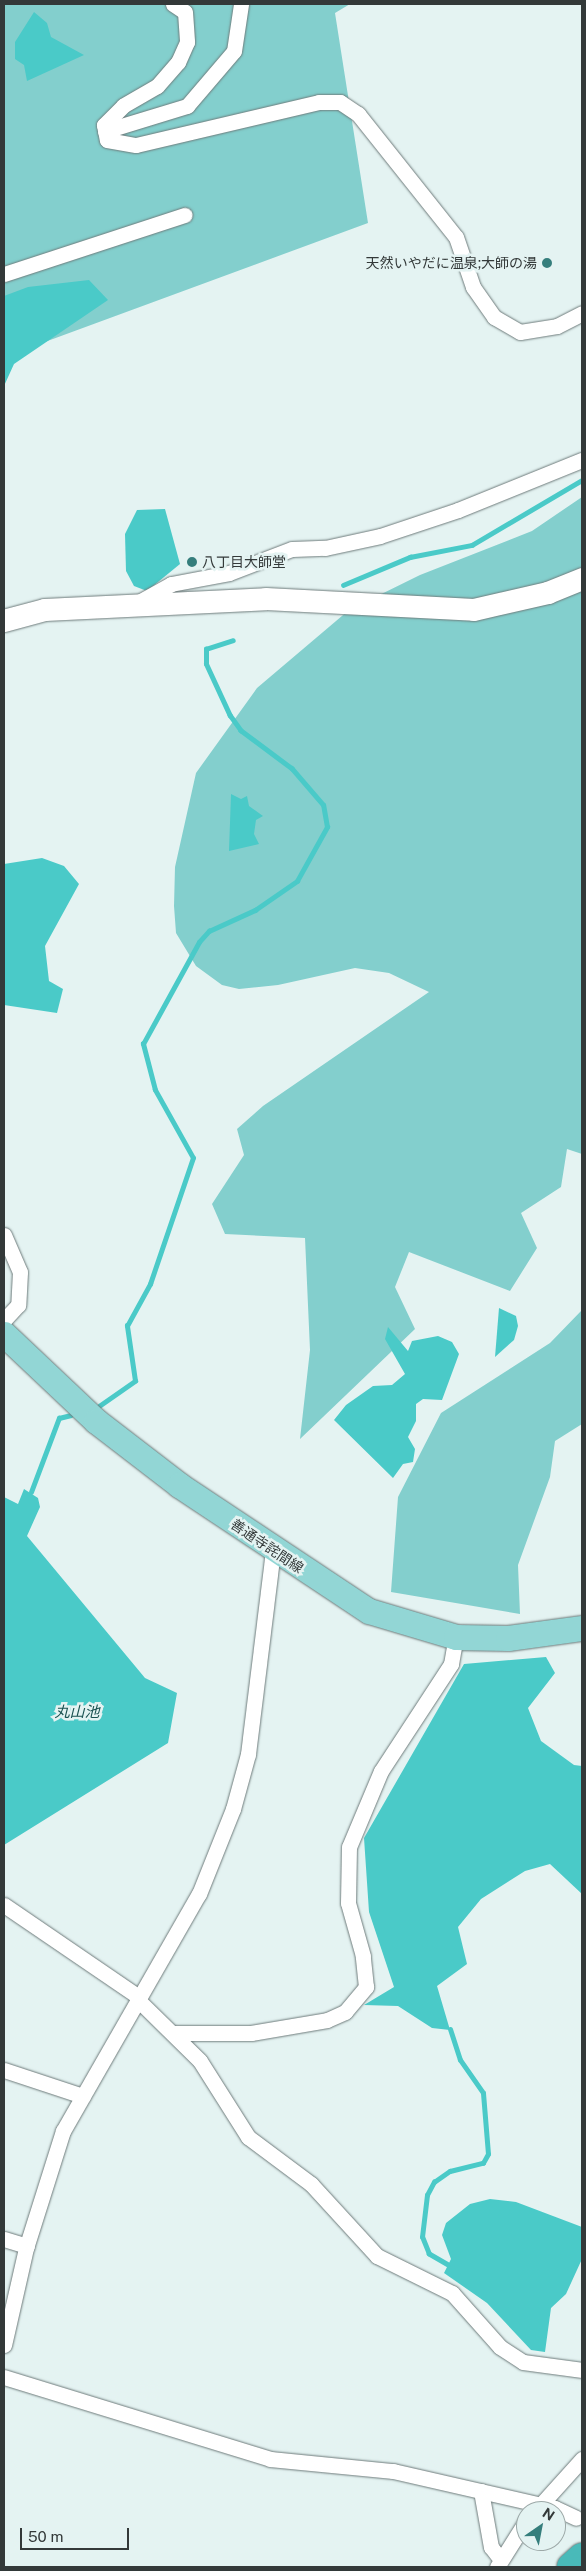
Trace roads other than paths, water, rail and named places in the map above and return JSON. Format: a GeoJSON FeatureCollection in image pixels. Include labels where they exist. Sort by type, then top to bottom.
{"type":"FeatureCollection","features":[{"type":"Feature","properties":{"kind":"highway"},"geometry":{"type":"LineString","coordinates":[[571,2567],[582,2557]]}},
{"type":"Feature","properties":{"kind":"main road","name":"善通寺詫間線"},"geometry":{"type":"LineString","coordinates":[[4,1334],[96,1421],[273,1551],[369,1611],[456,1637],[508,1638],[582,1628]]}},
{"type":"Feature","properties":{"kind":"street"},"geometry":{"type":"LineString","coordinates":[[173,4],[185,12],[187,42],[178,62],[157,86],[122,106],[104,125],[107,140],[136,145],[319,102],[340,102],[358,114],[456,237],[474,287],[494,317],[520,332],[557,326],[582,313]]}},
{"type":"Feature","properties":{"kind":"street"},"geometry":{"type":"LineString","coordinates":[[105,130],[187,106],[234,51],[241,4]]}},
{"type":"Feature","properties":{"kind":"street"},"geometry":{"type":"LineString","coordinates":[[4,274],[185,215]]}},
{"type":"Feature","properties":{"kind":"street"},"geometry":{"type":"LineString","coordinates":[[136,603],[171,584],[229,573],[292,549],[325,548],[380,536],[458,510],[582,460]]}},
{"type":"Feature","properties":{"kind":"street"},"geometry":{"type":"LineString","coordinates":[[4,621],[45,610],[136,603],[266,599],[474,610],[548,593],[582,579]]}},
{"type":"Feature","properties":{"kind":"street"},"geometry":{"type":"LineString","coordinates":[[4,1235],[20,1272],[18,1305],[4,1320]]}},
{"type":"Feature","properties":{"kind":"street"},"geometry":{"type":"LineString","coordinates":[[4,2345],[27,2246],[64,2130],[199,1894],[234,1808],[248,1754],[273,1551]]}},
{"type":"Feature","properties":{"kind":"street"},"geometry":{"type":"LineString","coordinates":[[174,2034],[252,2032],[327,2020],[345,2012],[366,1987],[363,1956],[348,1903],[349,1847],[380,1771],[451,1664],[456,1637]]}},
{"type":"Feature","properties":{"kind":"street"},"geometry":{"type":"LineString","coordinates":[[4,1904],[138,1998],[200,2061],[248,2136],[311,2184],[377,2256],[452,2293],[500,2347],[523,2362],[582,2370]]}},
{"type":"Feature","properties":{"kind":"street"},"geometry":{"type":"LineString","coordinates":[[4,2070],[83,2096]]}},
{"type":"Feature","properties":{"kind":"street"},"geometry":{"type":"LineString","coordinates":[[4,2239],[27,2246]]}},
{"type":"Feature","properties":{"kind":"street"},"geometry":{"type":"LineString","coordinates":[[4,2377],[270,2459],[393,2471],[481,2491],[516,2502]]}},
{"type":"Feature","properties":{"kind":"street"},"geometry":{"type":"LineString","coordinates":[[543,2501],[582,2459]]}},
{"type":"Feature","properties":{"kind":"street"},"geometry":{"type":"LineString","coordinates":[[481,2491],[491,2546],[499,2564]]}},
{"type":"Feature","properties":{"kind":"street"},"geometry":{"type":"LineString","coordinates":[[566,2515],[576,2518]]}},
{"type":"Feature","properties":{"kind":"street"},"geometry":{"type":"LineString","coordinates":[[499,2564],[516,2538]]}},
{"type":"Feature","properties":{"kind":"water"},"geometry":{"type":"Polygon","coordinates":[[[34,12],[47,23],[51,37],[84,55],[27,81],[24,65],[15,59],[15,42],[34,12]]]}},
{"type":"Feature","properties":{"kind":"water"},"geometry":{"type":"Polygon","coordinates":[[[89,280],[108,300],[14,364],[4,386],[4,296],[28,287],[89,280]]]}},
{"type":"Feature","properties":{"kind":"water"},"geometry":{"type":"Polygon","coordinates":[[[165,509],[180,564],[147,591],[134,586],[126,571],[125,534],[137,510],[165,509]]]}},
{"type":"Feature","properties":{"kind":"water"},"geometry":{"type":"Polygon","coordinates":[[[231,794],[241,799],[247,796],[249,806],[263,816],[256,820],[254,834],[259,844],[229,851],[231,794]]]}},
{"type":"Feature","properties":{"kind":"water"},"geometry":{"type":"Polygon","coordinates":[[[42,858],[64,866],[79,884],[45,946],[49,981],[63,989],[57,1013],[4,1005],[4,864],[42,858]]]}},
{"type":"Feature","properties":{"kind":"water"},"geometry":{"type":"Polygon","coordinates":[[[499,1308],[516,1316],[518,1326],[514,1340],[495,1357],[499,1308]]]}},
{"type":"Feature","properties":{"kind":"water"},"geometry":{"type":"Polygon","coordinates":[[[388,1327],[408,1351],[412,1341],[438,1336],[452,1342],[459,1354],[442,1400],[423,1399],[416,1404],[416,1421],[408,1437],[415,1449],[413,1462],[403,1464],[393,1478],[334,1420],[346,1405],[373,1386],[392,1385],[405,1374],[385,1339],[388,1327]]]}},
{"type":"Feature","properties":{"kind":"water","name":"丸山池"},"geometry":{"type":"Polygon","coordinates":[[[24,1489],[38,1498],[40,1507],[27,1536],[145,1678],[177,1693],[168,1743],[4,1845],[4,1497],[18,1504],[24,1489]]]}},
{"type":"Feature","properties":{"kind":"water"},"geometry":{"type":"Polygon","coordinates":[[[546,1657],[555,1673],[528,1708],[541,1741],[574,1765],[582,1766],[582,1894],[550,1864],[525,1871],[481,1899],[458,1927],[467,1964],[437,1986],[450,2030],[432,2028],[398,2006],[364,2005],[394,1987],[369,1912],[364,1838],[464,1664],[546,1657]]]}},
{"type":"Feature","properties":{"kind":"water"},"geometry":{"type":"Polygon","coordinates":[[[490,2199],[516,2202],[582,2227],[582,2259],[566,2294],[551,2308],[545,2352],[531,2350],[487,2303],[444,2273],[451,2259],[442,2235],[446,2223],[470,2204],[490,2199]]]}},
{"type":"Feature","properties":{"kind":"waterway"},"geometry":{"type":"LineString","coordinates":[[343,585],[410,557],[472,545],[582,480]]}},
{"type":"Feature","properties":{"kind":"waterway"},"geometry":{"type":"LineString","coordinates":[[99,1406],[135,1381],[127,1326],[150,1284],[193,1158],[155,1090],[143,1044],[199,942],[209,931],[255,910],[297,881],[327,827],[323,805],[292,769],[241,731],[230,716],[206,664],[206,649],[233,640]]}},
{"type":"Feature","properties":{"kind":"waterway"},"geometry":{"type":"LineString","coordinates":[[31,1492],[59,1418],[71,1415]]}},
{"type":"Feature","properties":{"kind":"waterway"},"geometry":{"type":"LineString","coordinates":[[448,2265],[429,2254],[422,2237],[427,2195],[434,2182],[450,2171],[483,2163],[488,2154],[483,2093],[460,2060],[450,2030]]}},
{"type":"Feature","properties":{"kind":"place","name":"天然いやだに温泉;大師の湯"},"geometry":{"type":"Point","coordinates":[547,263]}},
{"type":"Feature","properties":{"kind":"place","name":"八丁目大師堂"},"geometry":{"type":"Point","coordinates":[192,562]}}]}
